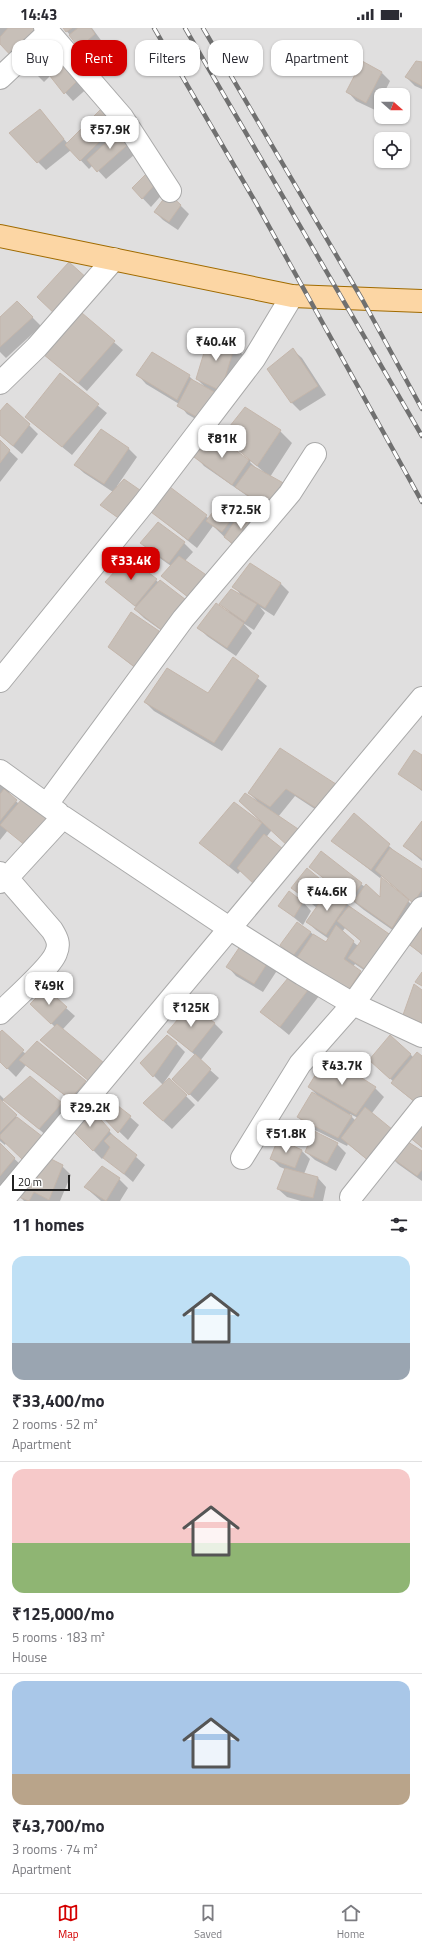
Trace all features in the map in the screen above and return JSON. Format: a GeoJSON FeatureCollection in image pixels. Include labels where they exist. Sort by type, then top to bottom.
{"type":"FeatureCollection","features":[{"type":"Feature","properties":{"kind":"main road"},"geometry":{"type":"LineString","coordinates":[[0,236],[292,296],[422,301]]}},
{"type":"Feature","properties":{"kind":"street"},"geometry":{"type":"LineString","coordinates":[[0,78],[47,30],[122,117],[170,191]]}},
{"type":"Feature","properties":{"kind":"street"},"geometry":{"type":"LineString","coordinates":[[0,383],[37,347],[114,259]]}},
{"type":"Feature","properties":{"kind":"street"},"geometry":{"type":"LineString","coordinates":[[0,681],[145,502],[254,359],[292,296]]}},
{"type":"Feature","properties":{"kind":"street"},"geometry":{"type":"LineString","coordinates":[[47,804],[183,619],[290,493],[316,454]]}},
{"type":"Feature","properties":{"kind":"street"},"geometry":{"type":"LineString","coordinates":[[2,1201],[422,698]]}},
{"type":"Feature","properties":{"kind":"street"},"geometry":{"type":"LineString","coordinates":[[0,771],[47,804],[63,818],[229,928],[353,1004],[422,1036]]}},
{"type":"Feature","properties":{"kind":"street"},"geometry":{"type":"LineString","coordinates":[[0,1013],[52,961],[58,946],[57,938],[52,930],[2,878],[63,818]]}},
{"type":"Feature","properties":{"kind":"street"},"geometry":{"type":"LineString","coordinates":[[242,1158],[300,1064],[353,1004],[422,908]]}},
{"type":"Feature","properties":{"kind":"street"},"geometry":{"type":"LineString","coordinates":[[351,1197],[422,1108]]}},
{"type":"Feature","properties":{"kind":"shaded area"},"geometry":{"type":"Polygon","coordinates":[[[0,28],[422,28],[422,1201],[0,1201],[0,28]]]}},
{"type":"Feature","properties":{"kind":"building"},"geometry":{"type":"Polygon","coordinates":[[[8,28],[42,28],[32,40],[12,40],[12,57],[0,44],[0,37],[8,28]]]}},
{"type":"Feature","properties":{"kind":"building"},"geometry":{"type":"Polygon","coordinates":[[[63,28],[72,28],[66,32],[63,28]]]}},
{"type":"Feature","properties":{"kind":"building"},"geometry":{"type":"Polygon","coordinates":[[[78,28],[91,28],[95,34],[88,40],[73,40],[69,35],[78,28]]]}},
{"type":"Feature","properties":{"kind":"building"},"geometry":{"type":"Polygon","coordinates":[[[64,54],[71,62],[71,76],[82,76],[64,94],[50,76],[63,76],[64,54]]]}},
{"type":"Feature","properties":{"kind":"building"},"geometry":{"type":"Polygon","coordinates":[[[416,61],[422,62],[422,86],[405,77],[416,61]]]}},
{"type":"Feature","properties":{"kind":"building"},"geometry":{"type":"Polygon","coordinates":[[[363,62],[382,72],[366,103],[346,92],[354,76],[363,76],[363,62]]]}},
{"type":"Feature","properties":{"kind":"building"},"geometry":{"type":"Polygon","coordinates":[[[105,105],[120,121],[80,161],[65,145],[105,105]]]}},
{"type":"Feature","properties":{"kind":"building"},"geometry":{"type":"Polygon","coordinates":[[[40,109],[64,139],[37,163],[9,133],[40,109]]]}},
{"type":"Feature","properties":{"kind":"building"},"geometry":{"type":"Polygon","coordinates":[[[123,127],[133,140],[97,172],[87,160],[123,127]]]}},
{"type":"Feature","properties":{"kind":"building"},"geometry":{"type":"Polygon","coordinates":[[[149,171],[158,181],[142,199],[132,188],[149,171]]]}},
{"type":"Feature","properties":{"kind":"building"},"geometry":{"type":"Polygon","coordinates":[[[168,193],[181,205],[169,222],[154,212],[168,193]]]}},
{"type":"Feature","properties":{"kind":"building"},"geometry":{"type":"Polygon","coordinates":[[[69,262],[89,280],[58,317],[37,297],[69,262]]]}},
{"type":"Feature","properties":{"kind":"building"},"geometry":{"type":"Polygon","coordinates":[[[17,301],[33,317],[0,347],[0,317],[17,301]]]}},
{"type":"Feature","properties":{"kind":"building"},"geometry":{"type":"Polygon","coordinates":[[[82,313],[115,341],[78,383],[43,354],[82,313]]]}},
{"type":"Feature","properties":{"kind":"building"},"geometry":{"type":"Polygon","coordinates":[[[210,333],[235,345],[221,391],[196,379],[210,333]]]}},
{"type":"Feature","properties":{"kind":"building"},"geometry":{"type":"Polygon","coordinates":[[[293,348],[318,386],[291,403],[267,369],[293,348]]]}},
{"type":"Feature","properties":{"kind":"building"},"geometry":{"type":"Polygon","coordinates":[[[152,352],[190,375],[177,400],[136,375],[152,352]]]}},
{"type":"Feature","properties":{"kind":"building"},"geometry":{"type":"Polygon","coordinates":[[[60,373],[99,404],[62,447],[25,417],[60,373]]]}},
{"type":"Feature","properties":{"kind":"building"},"geometry":{"type":"Polygon","coordinates":[[[191,379],[220,395],[202,420],[177,406],[191,379]]]}},
{"type":"Feature","properties":{"kind":"building"},"geometry":{"type":"Polygon","coordinates":[[[7,403],[30,424],[13,446],[0,435],[0,411],[7,403]]]}},
{"type":"Feature","properties":{"kind":"building"},"geometry":{"type":"Polygon","coordinates":[[[245,407],[281,430],[257,466],[222,436],[245,407]]]}},
{"type":"Feature","properties":{"kind":"building"},"geometry":{"type":"Polygon","coordinates":[[[101,429],[129,448],[104,484],[74,465],[101,429]]]}},
{"type":"Feature","properties":{"kind":"building"},"geometry":{"type":"Polygon","coordinates":[[[212,433],[249,460],[232,485],[194,457],[212,433]]]}},
{"type":"Feature","properties":{"kind":"building"},"geometry":{"type":"Polygon","coordinates":[[[0,440],[10,450],[0,463],[0,440]]]}},
{"type":"Feature","properties":{"kind":"building"},"geometry":{"type":"Polygon","coordinates":[[[251,465],[287,485],[270,510],[235,487],[251,465]]]}},
{"type":"Feature","properties":{"kind":"building"},"geometry":{"type":"Polygon","coordinates":[[[124,479],[147,495],[124,522],[100,505],[124,479]]]}},
{"type":"Feature","properties":{"kind":"building"},"geometry":{"type":"Polygon","coordinates":[[[170,487],[207,515],[188,540],[151,512],[170,487]]]}},
{"type":"Feature","properties":{"kind":"building"},"geometry":{"type":"Polygon","coordinates":[[[224,497],[241,506],[222,532],[206,521],[224,497]]]}},
{"type":"Feature","properties":{"kind":"building"},"geometry":{"type":"Polygon","coordinates":[[[241,512],[258,524],[238,548],[224,537],[241,512]]]}},
{"type":"Feature","properties":{"kind":"building"},"geometry":{"type":"Polygon","coordinates":[[[158,522],[185,542],[169,563],[140,543],[158,522]]]}},
{"type":"Feature","properties":{"kind":"building"},"geometry":{"type":"Polygon","coordinates":[[[179,556],[212,579],[193,601],[161,576],[179,556]]]}},
{"type":"Feature","properties":{"kind":"building"},"geometry":{"type":"Polygon","coordinates":[[[128,557],[157,579],[135,606],[105,582],[128,557]]]}},
{"type":"Feature","properties":{"kind":"building"},"geometry":{"type":"Polygon","coordinates":[[[250,563],[281,583],[265,608],[232,587],[250,563]]]}},
{"type":"Feature","properties":{"kind":"building"},"geometry":{"type":"Polygon","coordinates":[[[160,580],[190,603],[163,631],[134,609],[160,580]]]}},
{"type":"Feature","properties":{"kind":"building"},"geometry":{"type":"Polygon","coordinates":[[[231,589],[257,604],[245,622],[219,604],[231,589]]]}},
{"type":"Feature","properties":{"kind":"building"},"geometry":{"type":"Polygon","coordinates":[[[216,603],[244,623],[227,648],[197,628],[216,603]]]}},
{"type":"Feature","properties":{"kind":"building"},"geometry":{"type":"Polygon","coordinates":[[[131,612],[159,631],[136,668],[108,647],[131,612]]]}},
{"type":"Feature","properties":{"kind":"building"},"geometry":{"type":"Polygon","coordinates":[[[233,657],[259,676],[214,743],[144,702],[167,668],[208,693],[233,657]]]}},
{"type":"Feature","properties":{"kind":"building"},"geometry":{"type":"Polygon","coordinates":[[[280,748],[339,786],[321,811],[286,789],[270,807],[248,793],[280,748]]]}},
{"type":"Feature","properties":{"kind":"building"},"geometry":{"type":"Polygon","coordinates":[[[414,750],[422,755],[422,790],[398,774],[414,750]]]}},
{"type":"Feature","properties":{"kind":"building"},"geometry":{"type":"Polygon","coordinates":[[[4,789],[17,800],[0,821],[0,794],[4,789]]]}},
{"type":"Feature","properties":{"kind":"building"},"geometry":{"type":"Polygon","coordinates":[[[245,793],[301,831],[289,847],[239,801],[245,793]]]}},
{"type":"Feature","properties":{"kind":"building"},"geometry":{"type":"Polygon","coordinates":[[[21,800],[47,819],[26,846],[0,825],[21,800]]]}},
{"type":"Feature","properties":{"kind":"building"},"geometry":{"type":"Polygon","coordinates":[[[234,802],[262,823],[229,866],[199,843],[234,802]]]}},
{"type":"Feature","properties":{"kind":"building"},"geometry":{"type":"Polygon","coordinates":[[[354,813],[390,844],[371,870],[331,841],[354,813]]]}},
{"type":"Feature","properties":{"kind":"building"},"geometry":{"type":"Polygon","coordinates":[[[422,821],[422,859],[403,846],[422,821]]]}},
{"type":"Feature","properties":{"kind":"building"},"geometry":{"type":"Polygon","coordinates":[[[264,834],[283,849],[254,884],[237,868],[264,834]]]}},
{"type":"Feature","properties":{"kind":"building"},"geometry":{"type":"Polygon","coordinates":[[[390,848],[422,869],[422,890],[413,903],[375,870],[390,848]]]}},
{"type":"Feature","properties":{"kind":"building"},"geometry":{"type":"Polygon","coordinates":[[[321,851],[362,883],[351,899],[309,867],[321,851]]]}},
{"type":"Feature","properties":{"kind":"building"},"geometry":{"type":"Polygon","coordinates":[[[307,868],[326,884],[312,903],[291,888],[307,868]]]}},
{"type":"Feature","properties":{"kind":"building"},"geometry":{"type":"Polygon","coordinates":[[[381,877],[409,900],[392,928],[354,901],[366,884],[380,897],[381,877]]]}},
{"type":"Feature","properties":{"kind":"building"},"geometry":{"type":"Polygon","coordinates":[[[329,889],[348,902],[326,935],[306,922],[329,889]]]}},
{"type":"Feature","properties":{"kind":"building"},"geometry":{"type":"Polygon","coordinates":[[[289,891],[303,902],[294,917],[278,906],[289,891]]]}},
{"type":"Feature","properties":{"kind":"building"},"geometry":{"type":"Polygon","coordinates":[[[349,906],[392,936],[368,971],[348,958],[361,941],[337,921],[349,906]]]}},
{"type":"Feature","properties":{"kind":"building"},"geometry":{"type":"Polygon","coordinates":[[[297,922],[311,932],[293,956],[280,945],[297,922]]]}},
{"type":"Feature","properties":{"kind":"building"},"geometry":{"type":"Polygon","coordinates":[[[336,925],[354,941],[344,959],[361,971],[348,991],[296,959],[313,934],[326,942],[336,925]]]}},
{"type":"Feature","properties":{"kind":"building"},"geometry":{"type":"Polygon","coordinates":[[[422,925],[422,954],[407,943],[422,925]]]}},
{"type":"Feature","properties":{"kind":"building"},"geometry":{"type":"Polygon","coordinates":[[[243,942],[270,959],[254,984],[226,967],[243,942]]]}},
{"type":"Feature","properties":{"kind":"building"},"geometry":{"type":"Polygon","coordinates":[[[293,972],[311,986],[280,1027],[260,1012],[293,972]]]}},
{"type":"Feature","properties":{"kind":"building"},"geometry":{"type":"Polygon","coordinates":[[[422,972],[422,986],[415,982],[422,972]]]}},
{"type":"Feature","properties":{"kind":"building"},"geometry":{"type":"Polygon","coordinates":[[[414,984],[422,990],[422,1023],[403,1015],[414,984]]]}},
{"type":"Feature","properties":{"kind":"building"},"geometry":{"type":"Polygon","coordinates":[[[46,988],[67,1007],[51,1024],[30,1004],[46,988]]]}},
{"type":"Feature","properties":{"kind":"building"},"geometry":{"type":"Polygon","coordinates":[[[190,1005],[215,1023],[192,1052],[167,1032],[190,1005]]]}},
{"type":"Feature","properties":{"kind":"building"},"geometry":{"type":"Polygon","coordinates":[[[57,1024],[104,1063],[89,1081],[40,1040],[57,1024]]]}},
{"type":"Feature","properties":{"kind":"building"},"geometry":{"type":"Polygon","coordinates":[[[2,1030],[24,1050],[7,1069],[0,1062],[0,1032],[2,1030]]]}},
{"type":"Feature","properties":{"kind":"building"},"geometry":{"type":"Polygon","coordinates":[[[167,1035],[177,1043],[153,1077],[140,1063],[167,1035]]]}},
{"type":"Feature","properties":{"kind":"building"},"geometry":{"type":"Polygon","coordinates":[[[390,1035],[411,1054],[390,1079],[369,1060],[390,1035]]]}},
{"type":"Feature","properties":{"kind":"building"},"geometry":{"type":"Polygon","coordinates":[[[37,1041],[86,1081],[70,1099],[19,1060],[37,1041]]]}},
{"type":"Feature","properties":{"kind":"building"},"geometry":{"type":"Polygon","coordinates":[[[417,1052],[422,1056],[422,1103],[420,1106],[391,1083],[417,1052]]]}},
{"type":"Feature","properties":{"kind":"building"},"geometry":{"type":"Polygon","coordinates":[[[195,1054],[211,1069],[189,1095],[172,1079],[195,1054]]]}},
{"type":"Feature","properties":{"kind":"building"},"geometry":{"type":"Polygon","coordinates":[[[327,1056],[376,1087],[356,1115],[308,1087],[327,1056]]]}},
{"type":"Feature","properties":{"kind":"building"},"geometry":{"type":"Polygon","coordinates":[[[30,1076],[62,1103],[39,1129],[3,1100],[30,1076]]]}},
{"type":"Feature","properties":{"kind":"building"},"geometry":{"type":"Polygon","coordinates":[[[169,1078],[187,1095],[163,1121],[143,1103],[169,1078]]]}},
{"type":"Feature","properties":{"kind":"building"},"geometry":{"type":"Polygon","coordinates":[[[312,1092],[352,1116],[338,1138],[297,1117],[312,1092]]]}},
{"type":"Feature","properties":{"kind":"building"},"geometry":{"type":"Polygon","coordinates":[[[0,1099],[17,1115],[0,1132],[0,1099]]]}},
{"type":"Feature","properties":{"kind":"building"},"geometry":{"type":"Polygon","coordinates":[[[113,1102],[131,1116],[118,1133],[101,1115],[113,1102]]]}},
{"type":"Feature","properties":{"kind":"building"},"geometry":{"type":"Polygon","coordinates":[[[88,1105],[110,1130],[93,1151],[69,1127],[88,1105]]]}},
{"type":"Feature","properties":{"kind":"building"},"geometry":{"type":"Polygon","coordinates":[[[365,1107],[393,1130],[369,1161],[341,1138],[365,1107]]]}},
{"type":"Feature","properties":{"kind":"building"},"geometry":{"type":"Polygon","coordinates":[[[17,1117],[43,1137],[23,1160],[0,1138],[0,1135],[17,1117]]]}},
{"type":"Feature","properties":{"kind":"building"},"geometry":{"type":"Polygon","coordinates":[[[422,1120],[422,1147],[405,1134],[422,1120]]]}},
{"type":"Feature","properties":{"kind":"building"},"geometry":{"type":"Polygon","coordinates":[[[314,1131],[338,1143],[327,1163],[305,1152],[314,1131]]]}},
{"type":"Feature","properties":{"kind":"building"},"geometry":{"type":"Polygon","coordinates":[[[111,1134],[137,1155],[124,1174],[103,1158],[110,1147],[104,1141],[111,1134]]]}},
{"type":"Feature","properties":{"kind":"building"},"geometry":{"type":"Polygon","coordinates":[[[402,1138],[422,1151],[422,1170],[417,1176],[388,1155],[402,1138]]]}},
{"type":"Feature","properties":{"kind":"building"},"geometry":{"type":"Polygon","coordinates":[[[278,1139],[302,1150],[295,1168],[270,1159],[278,1139]]]}},
{"type":"Feature","properties":{"kind":"building"},"geometry":{"type":"Polygon","coordinates":[[[0,1143],[15,1158],[0,1176],[0,1143]]]}},
{"type":"Feature","properties":{"kind":"building"},"geometry":{"type":"Polygon","coordinates":[[[43,1155],[63,1165],[49,1200],[34,1192],[29,1201],[19,1197],[43,1155]]]}},
{"type":"Feature","properties":{"kind":"building"},"geometry":{"type":"Polygon","coordinates":[[[102,1166],[120,1178],[106,1201],[84,1187],[102,1166]]]}},
{"type":"Feature","properties":{"kind":"building"},"geometry":{"type":"Polygon","coordinates":[[[285,1168],[318,1177],[313,1198],[277,1189],[285,1168]]]}},
{"type":"Feature","properties":{"kind":"railway"},"geometry":{"type":"LineString","coordinates":[[154,28],[256,203],[422,502]]}},
{"type":"Feature","properties":{"kind":"railway"},"geometry":{"type":"LineString","coordinates":[[185,28],[422,436]]}},
{"type":"Feature","properties":{"kind":"railway"},"geometry":{"type":"LineString","coordinates":[[203,28],[362,299],[422,409]]}}]}
